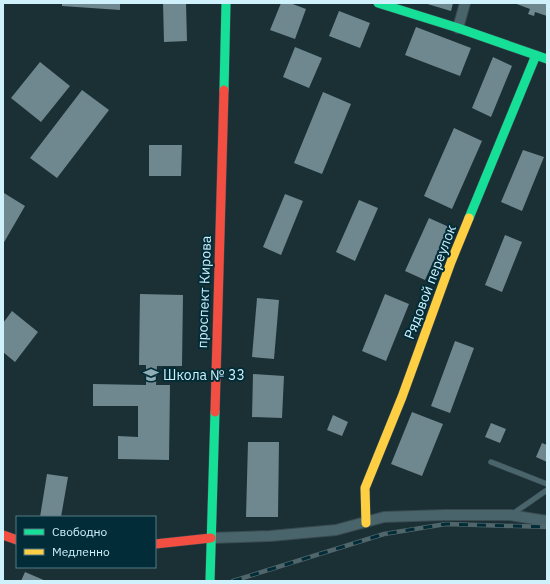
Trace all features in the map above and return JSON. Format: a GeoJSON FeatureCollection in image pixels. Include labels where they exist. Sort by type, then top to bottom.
{"type":"FeatureCollection","features":[{"type":"Feature","properties":{"kind":"street","name":"проспект Кирова"},"geometry":{"type":"LineString","coordinates":[[210,581],[226,3]]}},
{"type":"Feature","properties":{"kind":"street"},"geometry":{"type":"LineString","coordinates":[[378,3],[458,28],[547,59]]}},
{"type":"Feature","properties":{"kind":"street"},"geometry":{"type":"LineString","coordinates":[[458,28],[465,3]]}},
{"type":"Feature","properties":{"kind":"street","name":"Рядовой переулок"},"geometry":{"type":"LineString","coordinates":[[366,523],[365,488],[402,397],[451,262],[536,54]]}},
{"type":"Feature","properties":{"kind":"street"},"geometry":{"type":"LineString","coordinates":[[156,544],[211,538],[270,536],[336,530],[384,517],[510,515],[547,521]]}},
{"type":"Feature","properties":{"kind":"street"},"geometry":{"type":"LineString","coordinates":[[3,535],[16,540]]}},
{"type":"Feature","properties":{"kind":"lane"},"geometry":{"type":"LineString","coordinates":[[491,462],[547,484]]}},
{"type":"Feature","properties":{"kind":"lane"},"geometry":{"type":"LineString","coordinates":[[510,515],[547,490]]}},
{"type":"Feature","properties":{"kind":"building"},"geometry":{"type":"Polygon","coordinates":[[[62,3],[120,3],[120,10],[62,6],[62,3]]]}},
{"type":"Feature","properties":{"kind":"building"},"geometry":{"type":"Polygon","coordinates":[[[163,3],[186,3],[187,41],[164,42],[163,3]]]}},
{"type":"Feature","properties":{"kind":"building"},"geometry":{"type":"Polygon","coordinates":[[[281,3],[290,3],[306,9],[295,39],[270,30],[281,3]]]}},
{"type":"Feature","properties":{"kind":"building"},"geometry":{"type":"Polygon","coordinates":[[[424,3],[453,3],[451,11],[424,3]]]}},
{"type":"Feature","properties":{"kind":"building"},"geometry":{"type":"Polygon","coordinates":[[[514,3],[547,3],[547,16],[535,12],[534,16],[528,14],[530,9],[514,3]]]}},
{"type":"Feature","properties":{"kind":"building"},"geometry":{"type":"Polygon","coordinates":[[[339,11],[370,23],[360,48],[329,36],[339,11]]]}},
{"type":"Feature","properties":{"kind":"building"},"geometry":{"type":"Polygon","coordinates":[[[416,27],[471,48],[460,76],[405,55],[416,27]]]}},
{"type":"Feature","properties":{"kind":"building"},"geometry":{"type":"Polygon","coordinates":[[[295,47],[322,58],[309,88],[283,77],[295,47]]]}},
{"type":"Feature","properties":{"kind":"building"},"geometry":{"type":"Polygon","coordinates":[[[493,57],[512,66],[491,117],[472,108],[493,57]]]}},
{"type":"Feature","properties":{"kind":"building"},"geometry":{"type":"Polygon","coordinates":[[[40,62],[70,86],[41,122],[11,98],[40,62]]]}},
{"type":"Feature","properties":{"kind":"building"},"geometry":{"type":"Polygon","coordinates":[[[82,90],[109,110],[57,178],[30,158],[82,90]]]}},
{"type":"Feature","properties":{"kind":"building"},"geometry":{"type":"Polygon","coordinates":[[[323,92],[351,104],[322,174],[294,163],[323,92]]]}},
{"type":"Feature","properties":{"kind":"building"},"geometry":{"type":"Polygon","coordinates":[[[454,128],[482,141],[452,209],[424,196],[454,128]]]}},
{"type":"Feature","properties":{"kind":"building"},"geometry":{"type":"Polygon","coordinates":[[[149,145],[182,145],[181,176],[149,176],[149,145]]]}},
{"type":"Feature","properties":{"kind":"building"},"geometry":{"type":"Polygon","coordinates":[[[523,150],[544,157],[522,211],[501,202],[523,150]]]}},
{"type":"Feature","properties":{"kind":"building"},"geometry":{"type":"Polygon","coordinates":[[[4,193],[25,206],[3,244],[3,195],[4,193]]]}},
{"type":"Feature","properties":{"kind":"building"},"geometry":{"type":"Polygon","coordinates":[[[285,194],[303,201],[281,255],[263,247],[285,194]]]}},
{"type":"Feature","properties":{"kind":"building"},"geometry":{"type":"Polygon","coordinates":[[[359,200],[378,208],[355,261],[336,252],[359,200]]]}},
{"type":"Feature","properties":{"kind":"building"},"geometry":{"type":"Polygon","coordinates":[[[429,218],[449,227],[425,280],[405,271],[429,218]]]}},
{"type":"Feature","properties":{"kind":"building"},"geometry":{"type":"Polygon","coordinates":[[[505,235],[522,242],[502,292],[485,285],[505,235]]]}},
{"type":"Feature","properties":{"kind":"building","name":"Школа № 33"},"geometry":{"type":"Polygon","coordinates":[[[140,294],[183,295],[182,366],[157,366],[156,385],[170,385],[169,460],[118,459],[118,436],[138,437],[138,406],[93,406],[93,384],[146,385],[146,365],[139,365],[140,294]]]}},
{"type":"Feature","properties":{"kind":"building"},"geometry":{"type":"Polygon","coordinates":[[[385,294],[409,304],[386,361],[362,351],[385,294]]]}},
{"type":"Feature","properties":{"kind":"building"},"geometry":{"type":"Polygon","coordinates":[[[257,298],[279,300],[274,359],[252,357],[257,298]]]}},
{"type":"Feature","properties":{"kind":"building"},"geometry":{"type":"Polygon","coordinates":[[[12,311],[38,332],[15,362],[3,352],[3,323],[12,311]]]}},
{"type":"Feature","properties":{"kind":"building"},"geometry":{"type":"Polygon","coordinates":[[[455,341],[474,348],[450,413],[431,406],[455,341]]]}},
{"type":"Feature","properties":{"kind":"building"},"geometry":{"type":"Polygon","coordinates":[[[253,374],[284,376],[282,418],[252,417],[253,374]]]}},
{"type":"Feature","properties":{"kind":"building"},"geometry":{"type":"Polygon","coordinates":[[[412,412],[443,424],[422,476],[391,464],[412,412]]]}},
{"type":"Feature","properties":{"kind":"building"},"geometry":{"type":"Polygon","coordinates":[[[333,415],[348,422],[342,436],[327,430],[333,415]]]}},
{"type":"Feature","properties":{"kind":"building"},"geometry":{"type":"Polygon","coordinates":[[[491,423],[506,429],[500,443],[485,437],[491,423]]]}},
{"type":"Feature","properties":{"kind":"building"},"geometry":{"type":"Polygon","coordinates":[[[248,442],[279,442],[278,517],[246,517],[248,442]]]}},
{"type":"Feature","properties":{"kind":"building"},"geometry":{"type":"Polygon","coordinates":[[[542,443],[547,445],[547,462],[536,457],[542,443]]]}},
{"type":"Feature","properties":{"kind":"building"},"geometry":{"type":"Polygon","coordinates":[[[47,474],[68,477],[61,516],[40,516],[47,474]]]}},
{"type":"Feature","properties":{"kind":"building"},"geometry":{"type":"Polygon","coordinates":[[[25,572],[46,581],[21,581],[25,572]]]}},
{"type":"Feature","properties":{"kind":"railway"},"geometry":{"type":"LineString","coordinates":[[233,581],[384,534],[446,524],[547,527]]}},
{"type":"Feature","properties":{"kind":"traffic: fast"},"geometry":{"type":"LineString","coordinates":[[224,90],[226,3]]}},
{"type":"Feature","properties":{"kind":"traffic: fast"},"geometry":{"type":"LineString","coordinates":[[378,3],[458,28],[547,59]]}},
{"type":"Feature","properties":{"kind":"traffic: fast"},"geometry":{"type":"LineString","coordinates":[[469,218],[536,55]]}},
{"type":"Feature","properties":{"kind":"traffic: fast"},"geometry":{"type":"LineString","coordinates":[[210,581],[215,412]]}},
{"type":"Feature","properties":{"kind":"traffic: slow"},"geometry":{"type":"LineString","coordinates":[[366,523],[365,488],[402,397],[451,262],[469,218]]}},
{"type":"Feature","properties":{"kind":"traffic: jam"},"geometry":{"type":"LineString","coordinates":[[215,412],[224,90]]}},
{"type":"Feature","properties":{"kind":"traffic: jam"},"geometry":{"type":"LineString","coordinates":[[3,535],[16,540]]}},
{"type":"Feature","properties":{"kind":"traffic: jam"},"geometry":{"type":"LineString","coordinates":[[156,544],[211,538]]}},
{"type":"Feature","properties":{"kind":"place","name":"Школа № 33"},"geometry":{"type":"Point","coordinates":[151,375]}}]}
